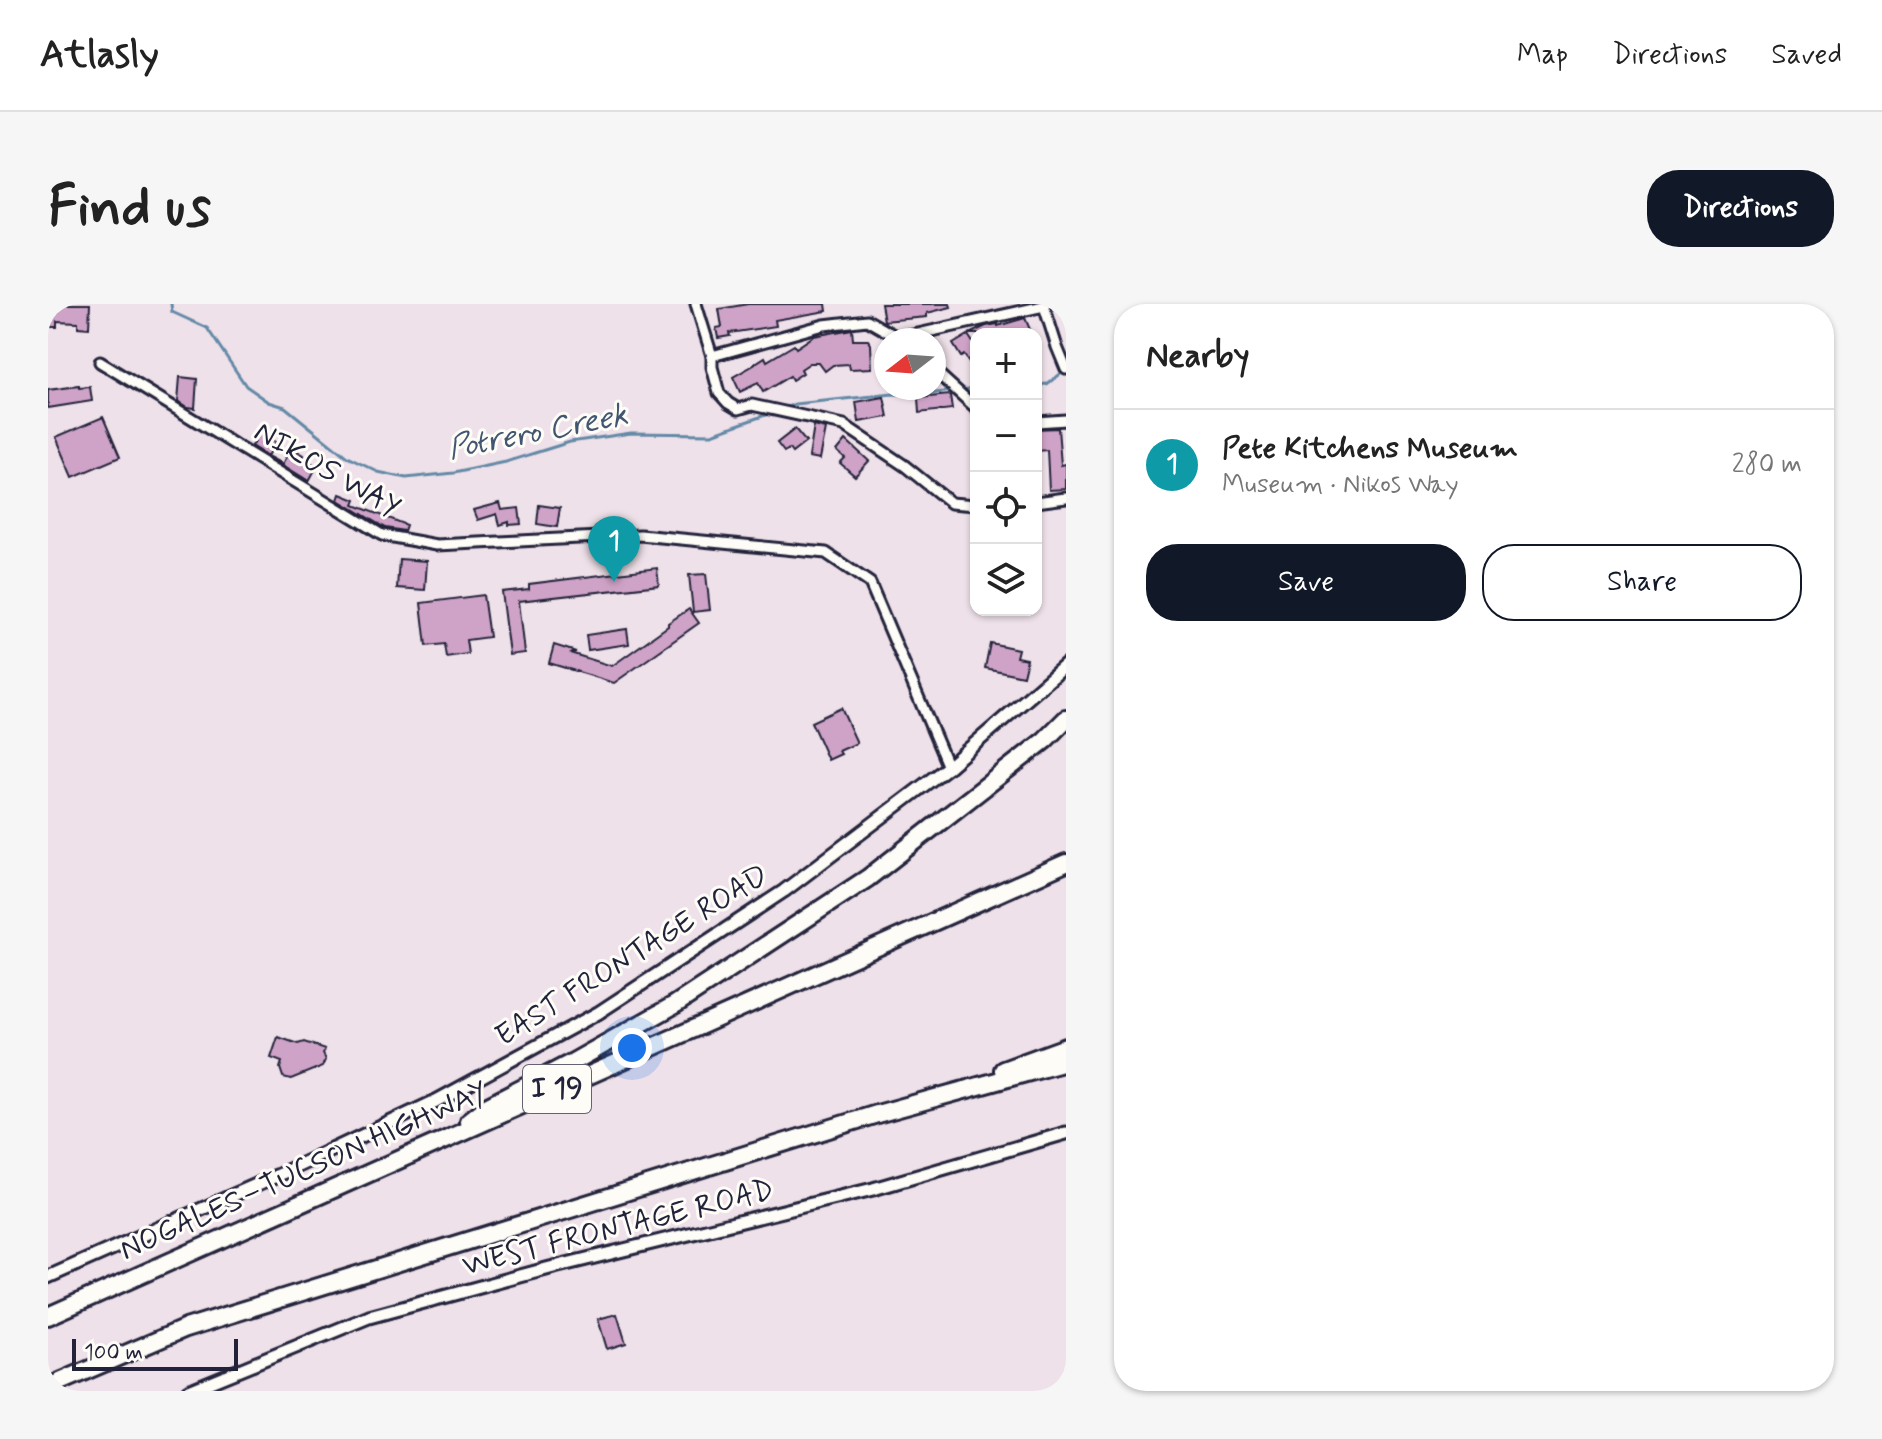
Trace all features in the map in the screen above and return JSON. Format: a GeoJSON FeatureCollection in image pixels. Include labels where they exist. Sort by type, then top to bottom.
{"type":"FeatureCollection","features":[{"type":"Feature","properties":{"kind":"highway"},"geometry":{"type":"LineString","coordinates":[[448,1138],[488,1106],[676,1004],[868,878],[1045,740],[1066,719]]}},
{"type":"Feature","properties":{"kind":"highway","name":"NOGALES–TUCSON HIGHWAY"},"geometry":{"type":"LineString","coordinates":[[48,1316],[1066,863]]}},
{"type":"Feature","properties":{"kind":"highway"},"geometry":{"type":"LineString","coordinates":[[877,1114],[1066,1047]]}},
{"type":"Feature","properties":{"kind":"highway"},"geometry":{"type":"LineString","coordinates":[[48,1387],[186,1328],[877,1114],[1066,1062]]}},
{"type":"Feature","properties":{"kind":"street"},"geometry":{"type":"LineString","coordinates":[[696,304],[712,356],[719,393],[728,403],[738,409],[752,405],[844,425],[905,466],[951,503],[970,505]]}},
{"type":"Feature","properties":{"kind":"street"},"geometry":{"type":"LineString","coordinates":[[946,328],[1045,305],[1066,369]]}},
{"type":"Feature","properties":{"kind":"street"},"geometry":{"type":"LineString","coordinates":[[712,356],[824,325],[867,320],[881,328]]}},
{"type":"Feature","properties":{"kind":"street","name":"NIKOS WAY"},"geometry":{"type":"LineString","coordinates":[[100,362],[382,535],[437,545],[640,535],[826,553],[870,583],[948,767]]}},
{"type":"Feature","properties":{"kind":"street"},"geometry":{"type":"LineString","coordinates":[[946,381],[970,403]]}},
{"type":"Feature","properties":{"kind":"street"},"geometry":{"type":"LineString","coordinates":[[1042,422],[1066,420]]}},
{"type":"Feature","properties":{"kind":"street"},"geometry":{"type":"LineString","coordinates":[[1042,501],[1066,498]]}},
{"type":"Feature","properties":{"kind":"street","name":"EAST FRONTAGE ROAD"},"geometry":{"type":"LineString","coordinates":[[48,1277],[436,1101],[598,1013],[784,891],[948,767],[1066,665]]}},
{"type":"Feature","properties":{"kind":"street","name":"WEST FRONTAGE ROAD"},"geometry":{"type":"LineString","coordinates":[[188,1391],[369,1317],[550,1268],[873,1189],[1066,1133]]}},
{"type":"Feature","properties":{"kind":"building"},"geometry":{"type":"Polygon","coordinates":[[[48,304],[90,304],[89,328],[78,327],[78,322],[57,321],[57,327],[48,327],[48,304]]]}},
{"type":"Feature","properties":{"kind":"building"},"geometry":{"type":"Polygon","coordinates":[[[748,304],[826,304],[827,311],[775,320],[776,326],[729,333],[730,336],[718,338],[716,328],[722,327],[719,309],[748,304]]]}},
{"type":"Feature","properties":{"kind":"building"},"geometry":{"type":"Polygon","coordinates":[[[881,304],[950,304],[951,307],[927,313],[927,317],[884,321],[881,304]]]}},
{"type":"Feature","properties":{"kind":"building"},"geometry":{"type":"Polygon","coordinates":[[[1025,318],[1029,328],[982,328],[1025,318]]]}},
{"type":"Feature","properties":{"kind":"building"},"geometry":{"type":"Polygon","coordinates":[[[852,329],[853,340],[868,340],[871,344],[872,368],[850,369],[849,364],[833,365],[825,371],[819,363],[810,363],[801,369],[803,373],[792,380],[790,376],[763,392],[758,383],[740,392],[733,377],[765,357],[767,361],[814,336],[852,329]]]}},
{"type":"Feature","properties":{"kind":"building"},"geometry":{"type":"Polygon","coordinates":[[[968,335],[970,361],[964,355],[961,357],[953,344],[968,335]]]}},
{"type":"Feature","properties":{"kind":"building"},"geometry":{"type":"Polygon","coordinates":[[[180,377],[197,379],[195,408],[178,401],[180,377]]]}},
{"type":"Feature","properties":{"kind":"building"},"geometry":{"type":"Polygon","coordinates":[[[90,387],[92,401],[48,408],[48,390],[90,387]]]}},
{"type":"Feature","properties":{"kind":"building"},"geometry":{"type":"Polygon","coordinates":[[[946,395],[950,395],[952,409],[919,413],[918,400],[946,400],[946,395]]]}},
{"type":"Feature","properties":{"kind":"building"},"geometry":{"type":"Polygon","coordinates":[[[885,400],[888,417],[859,422],[856,402],[885,400]]]}},
{"type":"Feature","properties":{"kind":"building"},"geometry":{"type":"Polygon","coordinates":[[[103,417],[120,457],[73,477],[56,437],[103,417]]]}},
{"type":"Feature","properties":{"kind":"building"},"geometry":{"type":"Polygon","coordinates":[[[814,426],[826,429],[820,459],[809,457],[814,426]]]}},
{"type":"Feature","properties":{"kind":"building"},"geometry":{"type":"Polygon","coordinates":[[[1058,428],[1061,465],[1066,464],[1066,489],[1049,490],[1047,450],[1042,450],[1042,429],[1058,428]]]}},
{"type":"Feature","properties":{"kind":"building"},"geometry":{"type":"Polygon","coordinates":[[[795,429],[806,442],[792,453],[789,449],[784,452],[777,443],[795,429]]]}},
{"type":"Feature","properties":{"kind":"building"},"geometry":{"type":"Polygon","coordinates":[[[260,432],[276,442],[268,456],[252,446],[260,432]]]}},
{"type":"Feature","properties":{"kind":"building"},"geometry":{"type":"Polygon","coordinates":[[[846,440],[869,461],[855,476],[840,463],[845,458],[837,451],[846,440]]]}},
{"type":"Feature","properties":{"kind":"building"},"geometry":{"type":"Polygon","coordinates":[[[292,448],[317,466],[309,481],[270,457],[283,464],[292,448]]]}},
{"type":"Feature","properties":{"kind":"building"},"geometry":{"type":"Polygon","coordinates":[[[341,494],[356,500],[354,505],[406,525],[404,531],[385,528],[339,500],[341,494]]]}},
{"type":"Feature","properties":{"kind":"building"},"geometry":{"type":"Polygon","coordinates":[[[500,503],[502,510],[519,508],[521,524],[509,525],[509,522],[500,525],[497,514],[478,520],[474,510],[500,503]]]}},
{"type":"Feature","properties":{"kind":"building"},"geometry":{"type":"Polygon","coordinates":[[[539,505],[560,508],[557,527],[537,524],[539,505]]]}},
{"type":"Feature","properties":{"kind":"building"},"geometry":{"type":"Polygon","coordinates":[[[399,559],[427,561],[425,590],[397,588],[399,559]]]}},
{"type":"Feature","properties":{"kind":"building"},"geometry":{"type":"Polygon","coordinates":[[[657,568],[659,585],[519,601],[525,653],[510,655],[502,592],[529,589],[529,584],[657,568]]]}},
{"type":"Feature","properties":{"kind":"building"},"geometry":{"type":"Polygon","coordinates":[[[706,574],[710,610],[693,612],[689,575],[706,574]]]}},
{"type":"Feature","properties":{"kind":"building"},"geometry":{"type":"Polygon","coordinates":[[[483,595],[489,637],[466,640],[468,654],[446,657],[444,644],[426,646],[421,603],[483,595]]]}},
{"type":"Feature","properties":{"kind":"building"},"geometry":{"type":"Polygon","coordinates":[[[689,609],[699,623],[614,683],[549,663],[554,645],[612,666],[689,609]]]}},
{"type":"Feature","properties":{"kind":"building"},"geometry":{"type":"Polygon","coordinates":[[[627,629],[629,644],[588,650],[586,635],[627,629]]]}},
{"type":"Feature","properties":{"kind":"building"},"geometry":{"type":"Polygon","coordinates":[[[990,643],[1018,649],[1016,657],[1027,659],[1023,676],[985,668],[990,643]]]}},
{"type":"Feature","properties":{"kind":"building"},"geometry":{"type":"Polygon","coordinates":[[[841,708],[857,743],[828,760],[811,722],[841,708]]]}},
{"type":"Feature","properties":{"kind":"building"},"geometry":{"type":"Polygon","coordinates":[[[278,1037],[325,1049],[323,1066],[291,1079],[283,1077],[282,1062],[271,1058],[278,1037]]]}},
{"type":"Feature","properties":{"kind":"building"},"geometry":{"type":"Polygon","coordinates":[[[617,1314],[626,1343],[607,1349],[598,1319],[617,1314]]]}},
{"type":"Feature","properties":{"kind":"waterway","name":"Potrero Creek"},"geometry":{"type":"LineString","coordinates":[[171,304],[172,312],[207,328],[246,386],[269,402],[285,407],[347,457],[378,472],[406,478],[453,473],[506,462],[570,442],[631,433],[712,434],[771,413]]}},
{"type":"Feature","properties":{"kind":"waterway","name":"Potrero Creek"},"geometry":{"type":"LineString","coordinates":[[1042,384],[1066,370]]}},
{"type":"Feature","properties":{"kind":"waterway","name":"Potrero Creek"},"geometry":{"type":"LineString","coordinates":[[960,390],[970,389]]}},
{"type":"Feature","properties":{"kind":"waterway","name":"Potrero Creek"},"geometry":{"type":"LineString","coordinates":[[785,408],[795,404],[893,394],[952,391]]}},
{"type":"Feature","properties":{"kind":"place","name":"Pete Kitchens Museum"},"geometry":{"type":"Point","coordinates":[614,582]}}]}
